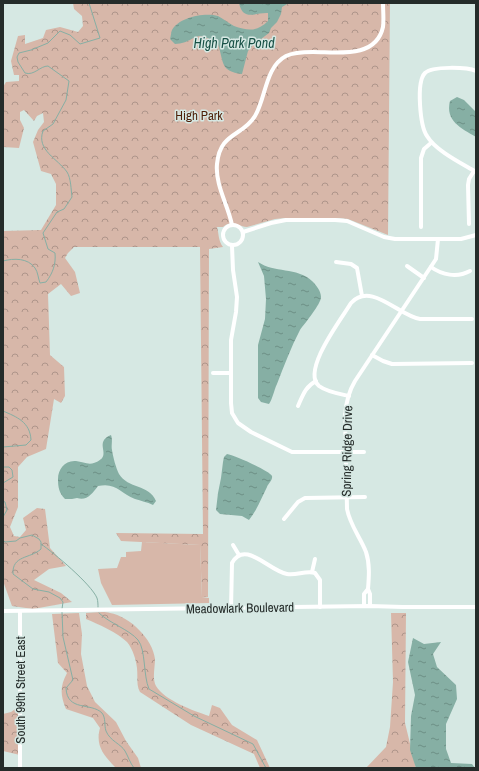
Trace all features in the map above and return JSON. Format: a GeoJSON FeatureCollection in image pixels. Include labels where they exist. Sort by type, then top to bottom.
{"type":"FeatureCollection","features":[{"type":"Feature","properties":{"kind":"street"},"geometry":{"type":"LineString","coordinates":[[232,225],[228,209],[218,183],[218,157],[220,150],[227,140],[254,118],[260,106],[269,79],[277,64],[286,56],[298,53],[351,52],[364,49],[376,41],[382,29],[383,3]]}},
{"type":"Feature","properties":{"kind":"street"},"geometry":{"type":"LineString","coordinates":[[469,224],[468,184],[470,177],[475,172],[432,142],[424,132],[422,122],[421,83],[425,73],[431,70],[467,69],[476,71]]}},
{"type":"Feature","properties":{"kind":"street"},"geometry":{"type":"LineString","coordinates":[[422,226],[421,158],[424,150],[432,142]]}},
{"type":"Feature","properties":{"kind":"street"},"geometry":{"type":"LineString","coordinates":[[242,232],[286,220],[335,220],[347,221],[389,238],[460,239],[476,235]]}},
{"type":"Feature","properties":{"kind":"street"},"geometry":{"type":"LineString","coordinates":[[232,225],[238,226],[243,236],[241,241],[232,246],[224,241],[222,234],[227,227],[232,225]]}},
{"type":"Feature","properties":{"kind":"street","name":"Spring Ridge Drive"},"geometry":{"type":"LineString","coordinates":[[370,606],[367,558],[364,548],[350,522],[347,509],[345,415],[351,387],[436,259],[438,239]]}},
{"type":"Feature","properties":{"kind":"street"},"geometry":{"type":"LineString","coordinates":[[232,246],[233,270],[237,297],[231,340],[232,414],[238,423],[249,431],[292,452],[364,452]]}},
{"type":"Feature","properties":{"kind":"street"},"geometry":{"type":"LineString","coordinates":[[336,262],[351,264],[357,268],[362,296]]}},
{"type":"Feature","properties":{"kind":"street"},"geometry":{"type":"LineString","coordinates":[[407,266],[424,278]]}},
{"type":"Feature","properties":{"kind":"street"},"geometry":{"type":"LineString","coordinates":[[431,267],[438,272],[448,274],[464,274],[470,271]]}},
{"type":"Feature","properties":{"kind":"street"},"geometry":{"type":"LineString","coordinates":[[349,396],[318,386],[315,373],[320,352],[351,303],[357,298],[362,296],[370,296],[384,300],[401,312],[413,318],[472,319]]}},
{"type":"Feature","properties":{"kind":"street"},"geometry":{"type":"LineString","coordinates":[[372,355],[392,364],[472,363]]}},
{"type":"Feature","properties":{"kind":"street"},"geometry":{"type":"LineString","coordinates":[[213,373],[231,373]]}},
{"type":"Feature","properties":{"kind":"street"},"geometry":{"type":"LineString","coordinates":[[298,406],[305,390],[309,385],[316,381]]}},
{"type":"Feature","properties":{"kind":"street"},"geometry":{"type":"LineString","coordinates":[[284,519],[298,502],[305,498],[365,497]]}},
{"type":"Feature","properties":{"kind":"street"},"geometry":{"type":"LineString","coordinates":[[233,545],[239,555]]}},
{"type":"Feature","properties":{"kind":"street"},"geometry":{"type":"LineString","coordinates":[[231,609],[231,567],[234,560],[242,554],[251,554],[274,570],[285,574],[292,575],[312,572],[316,574],[320,580],[320,607]]}},
{"type":"Feature","properties":{"kind":"street"},"geometry":{"type":"LineString","coordinates":[[312,572],[315,559]]}},
{"type":"Feature","properties":{"kind":"street","name":"Spring Ridge Drive"},"geometry":{"type":"LineString","coordinates":[[364,606],[364,594],[368,589]]}},
{"type":"Feature","properties":{"kind":"street","name":"Meadowlark Boulevard"},"geometry":{"type":"LineString","coordinates":[[3,611],[476,606]]}},
{"type":"Feature","properties":{"kind":"street","name":"South 99th Street East"},"geometry":{"type":"LineString","coordinates":[[20,611],[20,768]]}},
{"type":"Feature","properties":{"kind":"green space","name":"High Park"},"geometry":{"type":"Polygon","coordinates":[[[73,3],[390,3],[388,235],[348,219],[285,218],[275,219],[247,227],[229,223],[223,227],[217,227],[219,239],[223,247],[209,249],[208,597],[202,597],[200,545],[121,541],[116,533],[203,534],[200,247],[74,247],[65,258],[75,272],[80,293],[71,296],[61,284],[48,294],[50,355],[64,367],[65,396],[61,403],[54,399],[46,449],[27,457],[18,467],[18,507],[10,527],[14,536],[20,537],[26,530],[23,518],[37,508],[45,509],[50,548],[66,566],[49,569],[34,580],[61,593],[72,602],[33,609],[12,606],[3,581],[3,231],[41,230],[56,205],[56,184],[51,174],[41,171],[33,142],[38,130],[44,122],[43,113],[37,116],[34,121],[24,110],[20,112],[20,120],[24,128],[19,148],[3,147],[3,87],[6,82],[19,81],[19,75],[14,75],[11,61],[18,36],[25,35],[25,44],[43,38],[46,30],[60,27],[78,32],[83,26],[82,16],[74,9],[73,3]]]}},
{"type":"Feature","properties":{"kind":"green space"},"geometry":{"type":"Polygon","coordinates":[[[142,542],[200,545],[202,597],[209,598],[209,603],[112,605],[101,583],[98,569],[117,568],[121,557],[126,557],[126,552],[141,551],[142,542]]]}},
{"type":"Feature","properties":{"kind":"green space"},"geometry":{"type":"Polygon","coordinates":[[[79,613],[82,634],[81,654],[87,686],[95,702],[116,722],[126,741],[138,758],[141,768],[116,768],[104,755],[99,740],[100,728],[93,718],[66,709],[63,699],[62,686],[67,673],[58,663],[52,614],[79,613]]]}},
{"type":"Feature","properties":{"kind":"green space"},"geometry":{"type":"Polygon","coordinates":[[[86,613],[110,613],[125,619],[132,624],[145,636],[153,651],[155,659],[154,680],[160,691],[172,700],[209,716],[212,705],[220,708],[232,725],[257,740],[270,768],[260,768],[254,754],[191,725],[140,692],[136,662],[133,651],[127,642],[113,632],[86,619],[86,613]]]}},
{"type":"Feature","properties":{"kind":"green space"},"geometry":{"type":"Polygon","coordinates":[[[391,613],[406,613],[405,723],[416,768],[366,768],[386,747],[390,727],[393,682],[391,613]]]}},
{"type":"Feature","properties":{"kind":"green space"},"geometry":{"type":"Polygon","coordinates":[[[18,707],[20,755],[3,751],[3,714],[11,712],[18,707]]]}},
{"type":"Feature","properties":{"kind":"water","name":"High Park Pond"},"geometry":{"type":"Polygon","coordinates":[[[239,3],[289,3],[282,7],[281,14],[277,22],[271,28],[269,33],[253,45],[248,51],[242,74],[235,73],[226,68],[222,61],[218,44],[210,39],[199,36],[182,43],[175,44],[170,39],[172,30],[180,22],[200,15],[218,16],[234,26],[248,30],[256,29],[268,21],[268,13],[247,14],[241,9],[239,3]]]}},
{"type":"Feature","properties":{"kind":"water"},"geometry":{"type":"Polygon","coordinates":[[[457,97],[464,100],[476,112],[476,137],[460,127],[452,119],[449,108],[450,101],[457,97]]]}},
{"type":"Feature","properties":{"kind":"water"},"geometry":{"type":"Polygon","coordinates":[[[258,262],[271,268],[293,272],[306,277],[317,286],[321,297],[316,309],[297,336],[269,404],[261,402],[258,398],[258,345],[265,319],[266,299],[264,276],[258,262]]]}},
{"type":"Feature","properties":{"kind":"water"},"geometry":{"type":"Polygon","coordinates":[[[111,435],[112,453],[119,474],[128,482],[149,492],[156,501],[153,505],[130,497],[114,487],[104,485],[98,486],[84,499],[65,499],[61,494],[58,475],[63,466],[72,461],[90,464],[100,460],[104,454],[104,441],[111,435]]]}},
{"type":"Feature","properties":{"kind":"water"},"geometry":{"type":"Polygon","coordinates":[[[227,454],[237,457],[272,476],[257,508],[249,520],[242,516],[220,514],[216,510],[223,462],[224,457],[227,454]]]}},
{"type":"Feature","properties":{"kind":"water"},"geometry":{"type":"Polygon","coordinates":[[[413,638],[424,644],[441,642],[433,654],[437,667],[456,685],[457,699],[446,724],[446,749],[451,763],[472,764],[475,768],[416,768],[410,750],[411,716],[415,695],[408,662],[413,638]]]}},
{"type":"Feature","properties":{"kind":"waterway"},"geometry":{"type":"LineString","coordinates":[[3,261],[16,259],[29,262],[36,270],[40,283],[46,282],[54,268],[55,253],[48,249],[43,233],[57,212],[64,209],[72,197],[67,172],[45,149],[42,138],[43,131],[53,124],[66,100],[69,81],[48,66],[28,74],[25,73],[18,62],[17,57],[19,53],[48,43],[60,31],[70,35],[80,44],[100,38],[89,3]]}},
{"type":"Feature","properties":{"kind":"waterway"},"geometry":{"type":"LineString","coordinates":[[3,411],[18,418],[25,424],[31,440],[26,445],[3,447]]}},
{"type":"Feature","properties":{"kind":"waterway"},"geometry":{"type":"LineString","coordinates":[[3,467],[9,467],[12,470],[13,477],[3,483]]}},
{"type":"Feature","properties":{"kind":"waterway"},"geometry":{"type":"LineString","coordinates":[[3,501],[5,502],[7,510],[3,517]]}},
{"type":"Feature","properties":{"kind":"waterway"},"geometry":{"type":"LineString","coordinates":[[3,540],[5,542],[16,541],[20,538],[32,535],[39,539],[41,542],[41,549],[15,563],[13,574],[33,589],[49,592],[60,598],[63,602],[62,609]]}},
{"type":"Feature","properties":{"kind":"waterway"},"geometry":{"type":"LineString","coordinates":[[41,544],[63,561],[88,585],[97,598],[98,607]]}},
{"type":"Feature","properties":{"kind":"waterway"},"geometry":{"type":"LineString","coordinates":[[62,612],[63,637],[73,680],[66,688],[67,696],[75,704],[92,708],[102,713],[106,731],[125,751],[134,768]]}},
{"type":"Feature","properties":{"kind":"waterway"},"geometry":{"type":"LineString","coordinates":[[99,613],[130,633],[141,644],[149,689],[194,716],[253,744],[266,768]]}}]}
